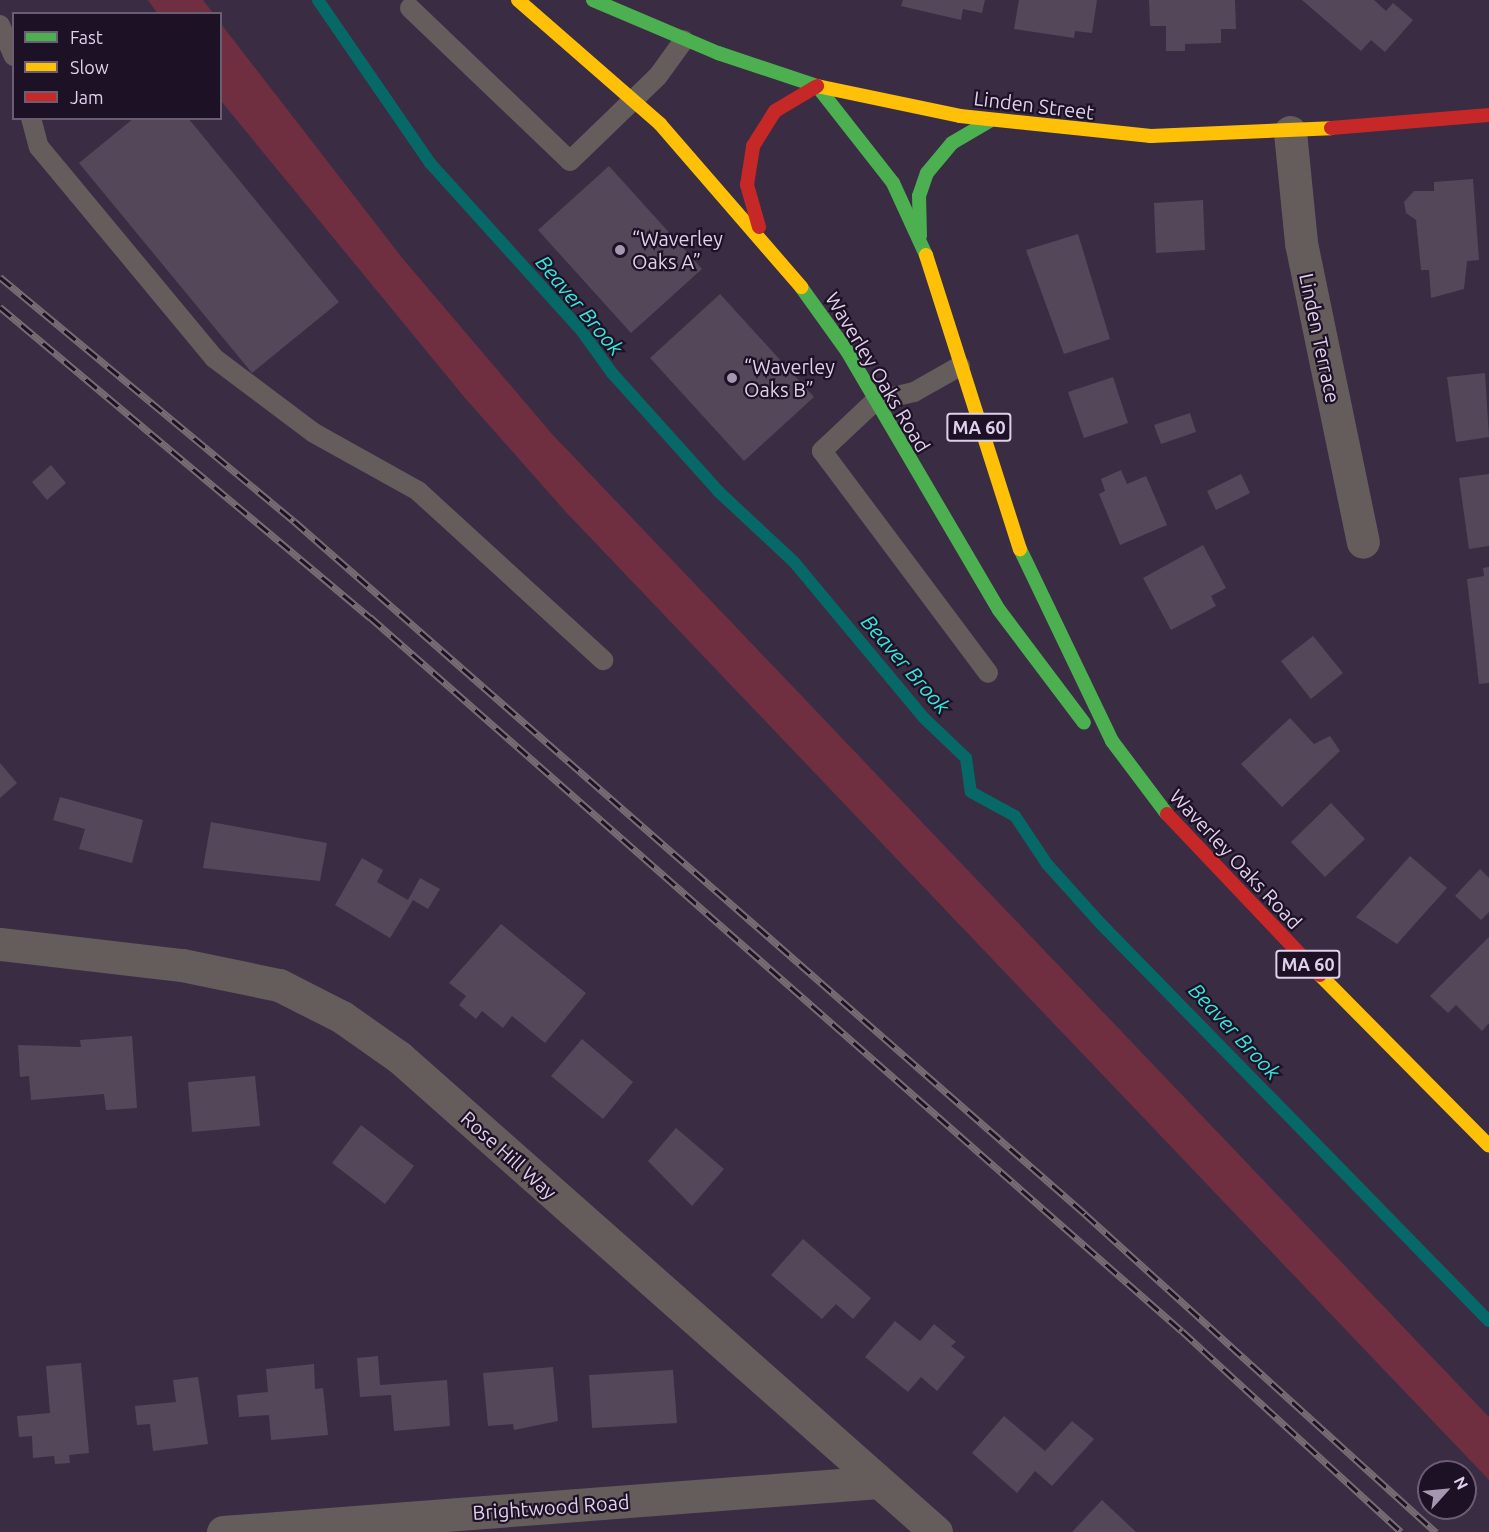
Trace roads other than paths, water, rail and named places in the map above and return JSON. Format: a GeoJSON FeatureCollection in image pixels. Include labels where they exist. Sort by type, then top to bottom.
{"type":"FeatureCollection","features":[{"type":"Feature","properties":{"kind":"main road","name":"Waverley Oaks Road"},"geometry":{"type":"LineString","coordinates":[[518,0],[633,100],[762,235],[818,307],[999,610],[1072,708],[1241,896],[1489,1146]]}},
{"type":"Feature","properties":{"kind":"main road","name":"Linden Street"},"geometry":{"type":"LineString","coordinates":[[593,0],[684,40],[818,86],[991,120],[1152,136],[1290,132],[1489,115]]}},
{"type":"Feature","properties":{"kind":"main road","name":"Waverley Oaks Road"},"geometry":{"type":"LineString","coordinates":[[818,86],[883,168],[920,236],[960,366],[1033,584],[1089,701],[1134,775]]}},
{"type":"Feature","properties":{"kind":"main road"},"geometry":{"type":"LineString","coordinates":[[762,235],[747,185],[753,146],[775,111],[818,86]]}},
{"type":"Feature","properties":{"kind":"main road"},"geometry":{"type":"LineString","coordinates":[[920,236],[919,196],[927,173],[952,143],[991,120]]}},
{"type":"Feature","properties":{"kind":"street","name":"Linden Terrace"},"geometry":{"type":"LineString","coordinates":[[1290,132],[1303,253],[1363,542]]}},
{"type":"Feature","properties":{"kind":"street","name":"Rose Hill Way"},"geometry":{"type":"LineString","coordinates":[[0,944],[182,965],[279,985],[342,1017],[399,1057],[936,1532]]}},
{"type":"Feature","properties":{"kind":"street","name":"Brightwood Road"},"geometry":{"type":"LineString","coordinates":[[223,1532],[879,1482]]}},
{"type":"Feature","properties":{"kind":"lane"},"geometry":{"type":"LineString","coordinates":[[410,8],[570,161],[633,100],[684,40]]}},
{"type":"Feature","properties":{"kind":"lane"},"geometry":{"type":"LineString","coordinates":[[0,25],[12,52]]}},
{"type":"Feature","properties":{"kind":"lane"},"geometry":{"type":"LineString","coordinates":[[32,120],[39,147],[214,358],[306,428],[418,491],[603,660]]}},
{"type":"Feature","properties":{"kind":"lane"},"geometry":{"type":"LineString","coordinates":[[960,366],[914,392],[875,401],[822,451],[988,674]]}},
{"type":"Feature","properties":{"kind":"waterway","name":"Beaver Brook"},"geometry":{"type":"LineString","coordinates":[[318,0],[430,163],[581,330],[612,373],[719,492],[794,562],[925,719],[966,758],[971,792],[1015,816],[1047,864],[1101,924],[1489,1321]]}},
{"type":"Feature","properties":{"kind":"railway"},"geometry":{"type":"LineString","coordinates":[[0,277],[294,521],[1085,1214],[1436,1532]]}},
{"type":"Feature","properties":{"kind":"railway"},"geometry":{"type":"LineString","coordinates":[[0,307],[370,617],[1182,1331],[1401,1532]]}},
{"type":"Feature","properties":{"kind":"place","name":"“Waverley Oaks A”"},"geometry":{"type":"Point","coordinates":[620,250]}},
{"type":"Feature","properties":{"kind":"place","name":"“Waverley Oaks B”"},"geometry":{"type":"Point","coordinates":[732,378]}}]}
